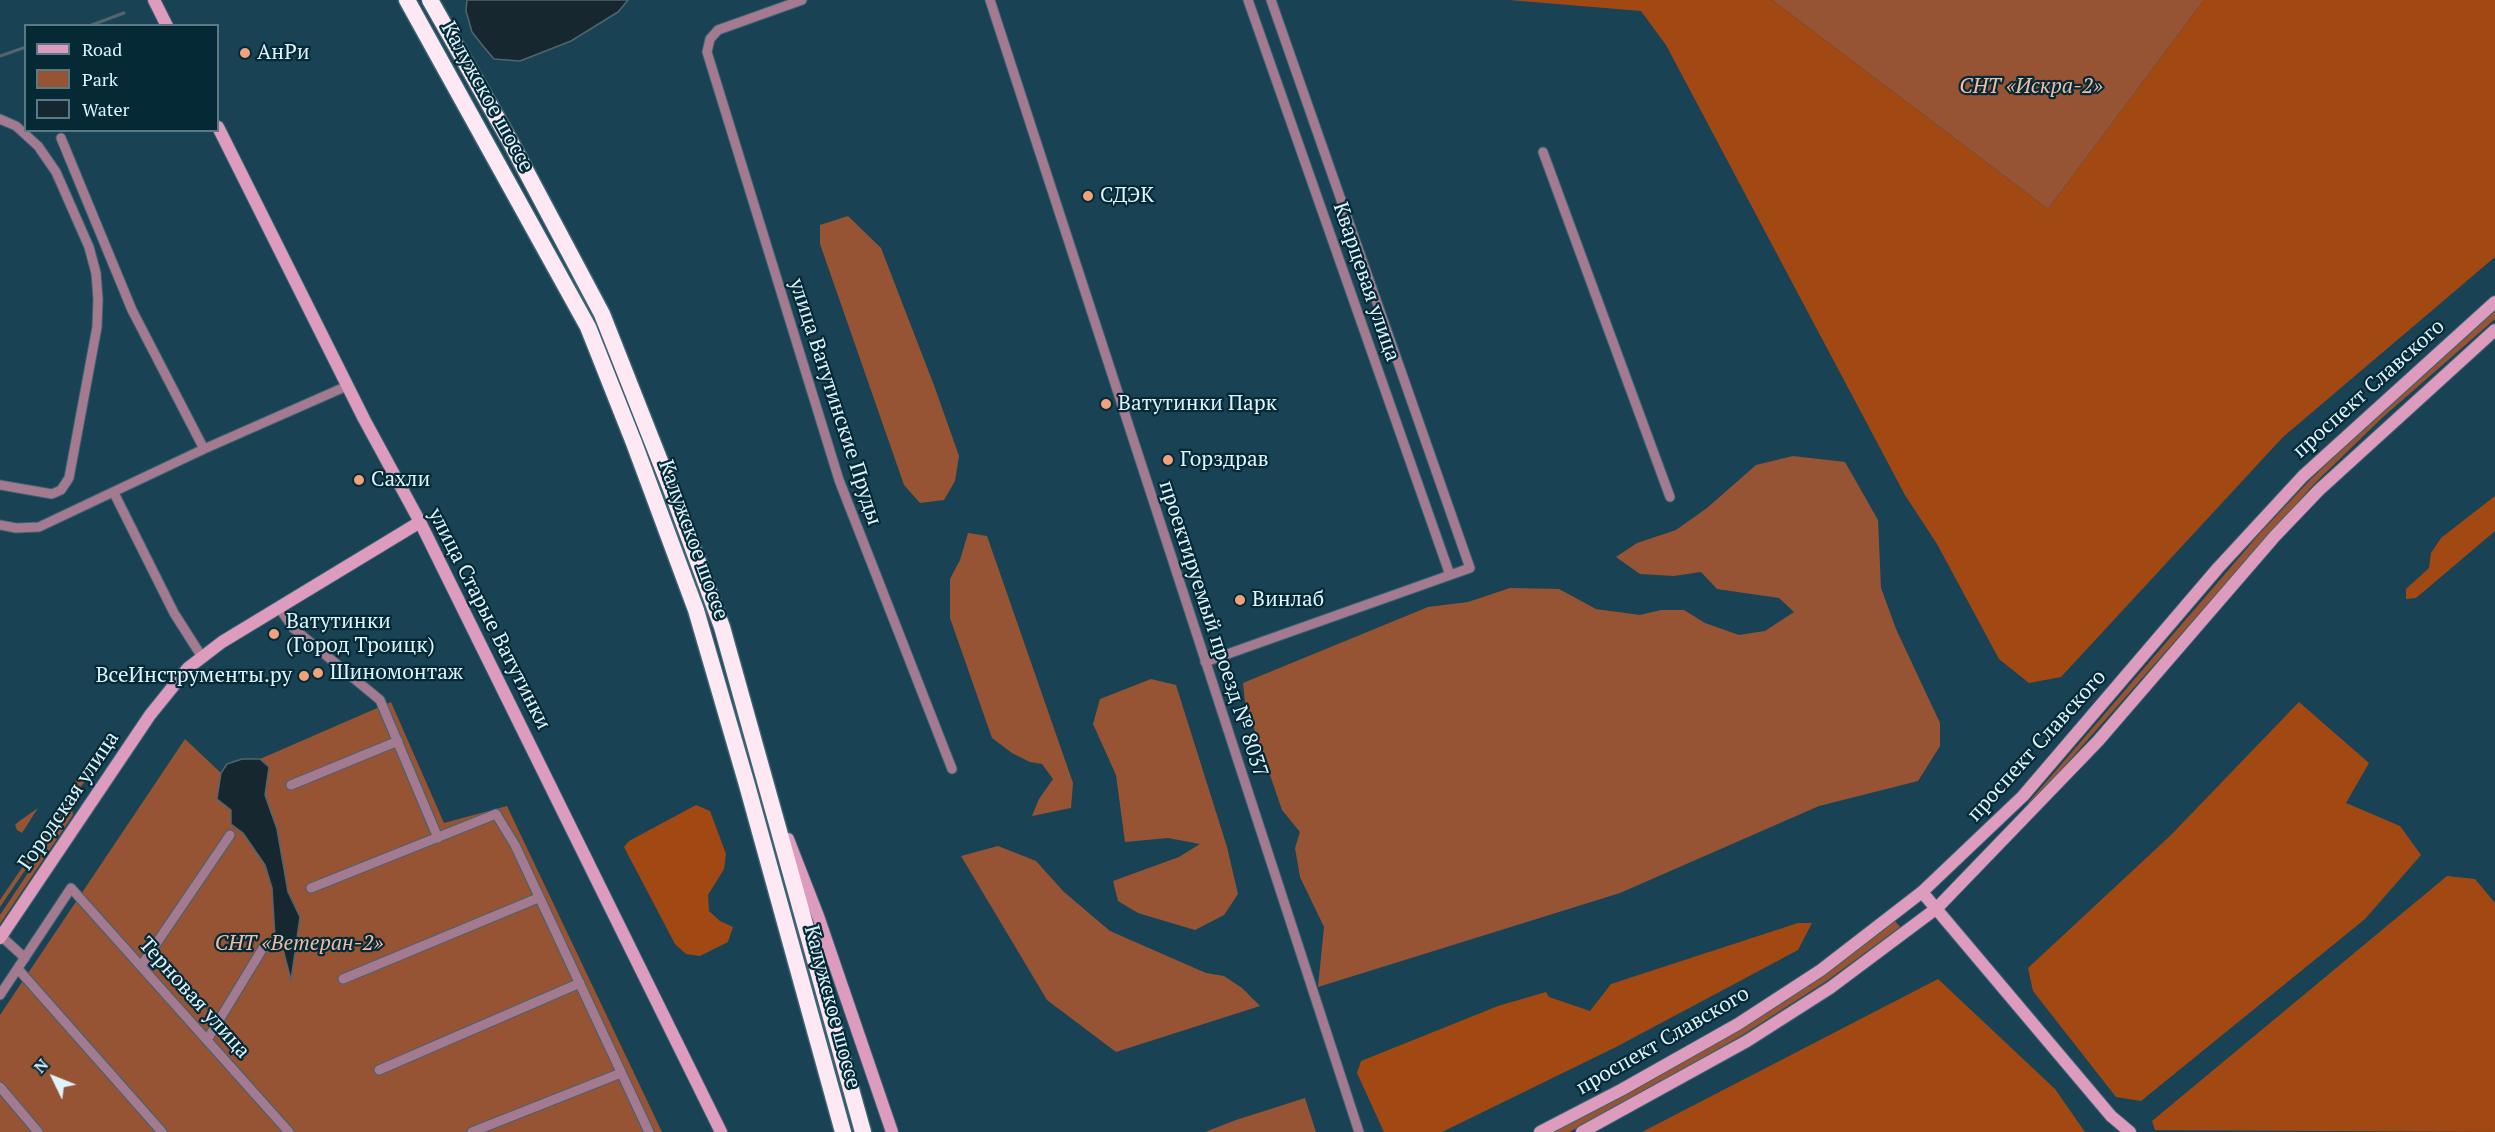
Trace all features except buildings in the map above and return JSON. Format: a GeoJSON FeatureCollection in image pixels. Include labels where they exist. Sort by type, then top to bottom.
{"type":"FeatureCollection","features":[{"type":"Feature","properties":{"kind":"highway","name":"Калужское шоссе"},"geometry":{"type":"LineString","coordinates":[[407,0],[588,327],[634,443],[696,610],[843,1132]]}},
{"type":"Feature","properties":{"kind":"highway","name":"Калужское шоссе"},"geometry":{"type":"LineString","coordinates":[[430,0],[510,141],[602,314],[671,489],[722,627],[863,1132]]}},
{"type":"Feature","properties":{"kind":"main road"},"geometry":{"type":"LineString","coordinates":[[154,0],[166,24]]}},
{"type":"Feature","properties":{"kind":"main road","name":"улица Старые Ватутинки"},"geometry":{"type":"LineString","coordinates":[[219,129],[347,386],[420,522],[721,1132]]}},
{"type":"Feature","properties":{"kind":"main road","name":"проспект Славского"},"geometry":{"type":"LineString","coordinates":[[1540,1132],[1621,1090],[1738,1024],[1821,970],[1923,892],[2023,796],[2225,560],[2296,483],[2495,302]]}},
{"type":"Feature","properties":{"kind":"main road","name":"проспект Славского"},"geometry":{"type":"LineString","coordinates":[[1582,1132],[1747,1041],[1830,988],[1937,908],[2098,741],[2268,543],[2319,490],[2495,330]]}},
{"type":"Feature","properties":{"kind":"main road","name":"Городская улица"},"geometry":{"type":"LineString","coordinates":[[1,937],[150,715],[188,668],[222,642],[280,609],[420,522]]}},
{"type":"Feature","properties":{"kind":"main road"},"geometry":{"type":"LineString","coordinates":[[766,781],[818,916],[892,1132]]}},
{"type":"Feature","properties":{"kind":"main road"},"geometry":{"type":"LineString","coordinates":[[1958,888],[1950,903],[1949,913],[1958,934]]}},
{"type":"Feature","properties":{"kind":"main road"},"geometry":{"type":"LineString","coordinates":[[1923,892],[2111,1116],[2130,1132]]}},
{"type":"Feature","properties":{"kind":"main road"},"geometry":{"type":"LineString","coordinates":[[1908,931],[1930,922],[1941,924],[1958,934]]}},
{"type":"Feature","properties":{"kind":"street","name":"улица Ватутинские Пруды"},"geometry":{"type":"LineString","coordinates":[[802,0],[718,30],[710,39],[707,52],[709,65],[839,480],[952,769]]}},
{"type":"Feature","properties":{"kind":"street","name":"проектируемый проезд № 8037"},"geometry":{"type":"LineString","coordinates":[[990,0],[1359,1132]]}},
{"type":"Feature","properties":{"kind":"street","name":"Кварцевая улица"},"geometry":{"type":"LineString","coordinates":[[1248,0],[1450,575],[1470,568],[1271,0]]}},
{"type":"Feature","properties":{"kind":"street"},"geometry":{"type":"LineString","coordinates":[[0,119],[16,126],[38,146],[56,172],[89,247],[96,273],[98,299],[97,327],[69,478],[62,490],[52,494],[0,485]]}},
{"type":"Feature","properties":{"kind":"street"},"geometry":{"type":"LineString","coordinates":[[61,138],[132,310],[204,449]]}},
{"type":"Feature","properties":{"kind":"street"},"geometry":{"type":"LineString","coordinates":[[1544,152],[1670,497]]}},
{"type":"Feature","properties":{"kind":"street"},"geometry":{"type":"LineString","coordinates":[[0,525],[16,528],[39,527],[204,449],[347,386]]}},
{"type":"Feature","properties":{"kind":"street"},"geometry":{"type":"LineString","coordinates":[[114,493],[174,613],[202,657]]}},
{"type":"Feature","properties":{"kind":"street"},"geometry":{"type":"LineString","coordinates":[[1205,662],[1450,575]]}},
{"type":"Feature","properties":{"kind":"street"},"geometry":{"type":"LineString","coordinates":[[280,609],[293,628],[381,700],[438,838]]}},
{"type":"Feature","properties":{"kind":"street"},"geometry":{"type":"LineString","coordinates":[[291,785],[398,741]]}},
{"type":"Feature","properties":{"kind":"street"},"geometry":{"type":"LineString","coordinates":[[311,888],[496,814],[515,845],[649,1132]]}},
{"type":"Feature","properties":{"kind":"street"},"geometry":{"type":"LineString","coordinates":[[141,966],[230,836]]}},
{"type":"Feature","properties":{"kind":"street","name":"Терновая улица"},"geometry":{"type":"LineString","coordinates":[[25,958],[71,888],[289,1132]]}},
{"type":"Feature","properties":{"kind":"street"},"geometry":{"type":"LineString","coordinates":[[343,979],[538,897]]}},
{"type":"Feature","properties":{"kind":"street"},"geometry":{"type":"LineString","coordinates":[[0,995],[25,958],[1,937]]}},
{"type":"Feature","properties":{"kind":"street"},"geometry":{"type":"LineString","coordinates":[[207,1040],[262,948]]}},
{"type":"Feature","properties":{"kind":"street"},"geometry":{"type":"LineString","coordinates":[[18,969],[162,1132]]}},
{"type":"Feature","properties":{"kind":"street"},"geometry":{"type":"LineString","coordinates":[[379,1070],[580,983]]}},
{"type":"Feature","properties":{"kind":"street"},"geometry":{"type":"LineString","coordinates":[[472,1132],[621,1073]]}},
{"type":"Feature","properties":{"kind":"street"},"geometry":{"type":"LineString","coordinates":[[0,1087],[38,1132]]}},
{"type":"Feature","properties":{"kind":"green space","name":"СНТ «Искра-2»"},"geometry":{"type":"Polygon","coordinates":[[[1772,0],[2204,0],[2048,209],[1772,0]]]}},
{"type":"Feature","properties":{"kind":"green space"},"geometry":{"type":"Polygon","coordinates":[[[848,216],[881,248],[959,456],[955,481],[944,500],[920,503],[904,485],[820,244],[820,225],[848,216]]]}},
{"type":"Feature","properties":{"kind":"green space"},"geometry":{"type":"Polygon","coordinates":[[[2495,310],[2495,319],[2382,418],[2314,484],[2030,805],[2028,803],[2261,532],[2311,479],[2377,415],[2495,310]]]}},
{"type":"Feature","properties":{"kind":"green space"},"geometry":{"type":"Polygon","coordinates":[[[1793,456],[1845,462],[1878,520],[1881,588],[1896,629],[1940,723],[1940,746],[1918,781],[1819,806],[1620,893],[1318,987],[1324,927],[1300,877],[1295,848],[1300,832],[1282,810],[1245,702],[1243,683],[1428,607],[1468,602],[1510,588],[1559,589],[1596,609],[1640,615],[1661,610],[1684,610],[1705,623],[1739,635],[1765,631],[1794,612],[1779,598],[1717,589],[1701,572],[1674,576],[1640,574],[1616,557],[1637,543],[1676,530],[1707,508],[1756,465],[1793,456]]]}},
{"type":"Feature","properties":{"kind":"green space"},"geometry":{"type":"Polygon","coordinates":[[[968,533],[987,536],[1073,783],[1071,808],[1032,816],[1039,799],[1053,779],[1042,764],[1030,762],[1012,753],[992,738],[950,618],[950,579],[960,560],[968,533]]]}},
{"type":"Feature","properties":{"kind":"green space"},"geometry":{"type":"Polygon","coordinates":[[[1151,679],[1176,685],[1227,847],[1238,894],[1224,915],[1195,930],[1138,913],[1118,901],[1113,881],[1179,857],[1200,844],[1168,838],[1125,842],[1116,775],[1093,724],[1100,699],[1151,679]]]}},
{"type":"Feature","properties":{"kind":"green space","name":"СНТ «Ветеран-2»"},"geometry":{"type":"Polygon","coordinates":[[[391,702],[444,823],[507,806],[662,1132],[0,1132],[0,1015],[185,739],[221,773],[260,759],[391,702]]]}},
{"type":"Feature","properties":{"kind":"green space"},"geometry":{"type":"Polygon","coordinates":[[[95,770],[76,792],[70,790],[80,775],[95,770]]]}},
{"type":"Feature","properties":{"kind":"green space"},"geometry":{"type":"Polygon","coordinates":[[[65,803],[70,805],[36,854],[32,852],[65,803]]]}},
{"type":"Feature","properties":{"kind":"green space"},"geometry":{"type":"Polygon","coordinates":[[[72,807],[73,815],[0,924],[0,915],[72,807]]]}},
{"type":"Feature","properties":{"kind":"green space"},"geometry":{"type":"Polygon","coordinates":[[[38,808],[22,833],[17,830],[15,825],[38,808]]]}},
{"type":"Feature","properties":{"kind":"green space"},"geometry":{"type":"Polygon","coordinates":[[[998,846],[1036,861],[1064,892],[1110,931],[1206,973],[1224,976],[1242,988],[1260,1006],[1116,1052],[1047,1000],[961,856],[998,846]]]}},
{"type":"Feature","properties":{"kind":"green space"},"geometry":{"type":"Polygon","coordinates":[[[30,856],[34,857],[0,907],[0,900],[30,856]]]}},
{"type":"Feature","properties":{"kind":"green space"},"geometry":{"type":"Polygon","coordinates":[[[1895,921],[1900,927],[1828,980],[1744,1034],[1627,1102],[1569,1132],[1552,1132],[1823,975],[1895,921]]]}},
{"type":"Feature","properties":{"kind":"green space"},"geometry":{"type":"Polygon","coordinates":[[[1305,1098],[1316,1132],[1205,1132],[1236,1120],[1305,1098]]]}},
{"type":"Feature","properties":{"kind":"shaded area"},"geometry":{"type":"Polygon","coordinates":[[[1509,0],[1772,0],[2048,209],[2204,0],[2495,0],[2495,257],[2283,437],[2061,677],[2029,683],[1999,659],[1937,544],[1905,495],[1666,45],[1641,11],[1509,0]]]}},
{"type":"Feature","properties":{"kind":"shaded area"},"geometry":{"type":"Polygon","coordinates":[[[2495,496],[2495,531],[2416,598],[2406,599],[2406,589],[2429,568],[2431,553],[2441,538],[2495,496]]]}},
{"type":"Feature","properties":{"kind":"shaded area"},"geometry":{"type":"Polygon","coordinates":[[[2299,702],[2369,763],[2346,803],[2400,826],[2421,855],[2365,919],[2141,1101],[2116,1097],[2033,991],[2028,968],[2171,835],[2299,702]]]}},
{"type":"Feature","properties":{"kind":"shaded area"},"geometry":{"type":"Polygon","coordinates":[[[696,805],[710,811],[726,854],[724,869],[708,895],[709,911],[720,921],[733,927],[728,942],[700,956],[686,954],[675,944],[624,847],[629,841],[696,805]]]}},
{"type":"Feature","properties":{"kind":"shaded area"},"geometry":{"type":"Polygon","coordinates":[[[2447,876],[2475,879],[2495,903],[2495,1132],[2155,1130],[2152,1121],[2447,876]]]}},
{"type":"Feature","properties":{"kind":"shaded area"},"geometry":{"type":"Polygon","coordinates":[[[1798,923],[1812,923],[1798,950],[1616,1047],[1442,1132],[1384,1132],[1357,1073],[1361,1061],[1498,1006],[1546,992],[1549,997],[1590,1011],[1611,984],[1798,923]]]}},
{"type":"Feature","properties":{"kind":"shaded area"},"geometry":{"type":"Polygon","coordinates":[[[1938,979],[2055,1089],[2085,1132],[1642,1132],[1938,979]]]}},
{"type":"Feature","properties":{"kind":"water"},"geometry":{"type":"Polygon","coordinates":[[[467,0],[628,0],[618,12],[571,41],[520,61],[494,59],[472,32],[466,11],[467,0]]]}},
{"type":"Feature","properties":{"kind":"water"},"geometry":{"type":"Polygon","coordinates":[[[242,759],[260,759],[269,767],[265,795],[277,829],[288,892],[300,917],[291,980],[283,949],[284,941],[275,937],[272,888],[265,865],[243,833],[231,824],[231,810],[217,799],[221,773],[227,764],[242,759]]]}},
{"type":"Feature","properties":{"kind":"waterway"},"geometry":{"type":"LineString","coordinates":[[94,24],[124,13]]}},
{"type":"Feature","properties":{"kind":"waterway"},"geometry":{"type":"LineString","coordinates":[[0,56],[24,48]]}},
{"type":"Feature","properties":{"kind":"place","name":"АнРи"},"geometry":{"type":"Point","coordinates":[245,53]}},
{"type":"Feature","properties":{"kind":"place","name":"СДЭК"},"geometry":{"type":"Point","coordinates":[1088,196]}},
{"type":"Feature","properties":{"kind":"place","name":"Ватутинки Парк"},"geometry":{"type":"Point","coordinates":[1106,404]}},
{"type":"Feature","properties":{"kind":"place","name":"Горздрав"},"geometry":{"type":"Point","coordinates":[1168,460]}},
{"type":"Feature","properties":{"kind":"place","name":"Сахли"},"geometry":{"type":"Point","coordinates":[359,480]}},
{"type":"Feature","properties":{"kind":"place","name":"Винлаб"},"geometry":{"type":"Point","coordinates":[1240,600]}},
{"type":"Feature","properties":{"kind":"place","name":"Ватутинки (Город Троицк)"},"geometry":{"type":"Point","coordinates":[274,634]}},
{"type":"Feature","properties":{"kind":"place","name":"Шиномонтаж"},"geometry":{"type":"Point","coordinates":[318,673]}},
{"type":"Feature","properties":{"kind":"place","name":"ВсеИнструменты.ру"},"geometry":{"type":"Point","coordinates":[304,676]}}]}
